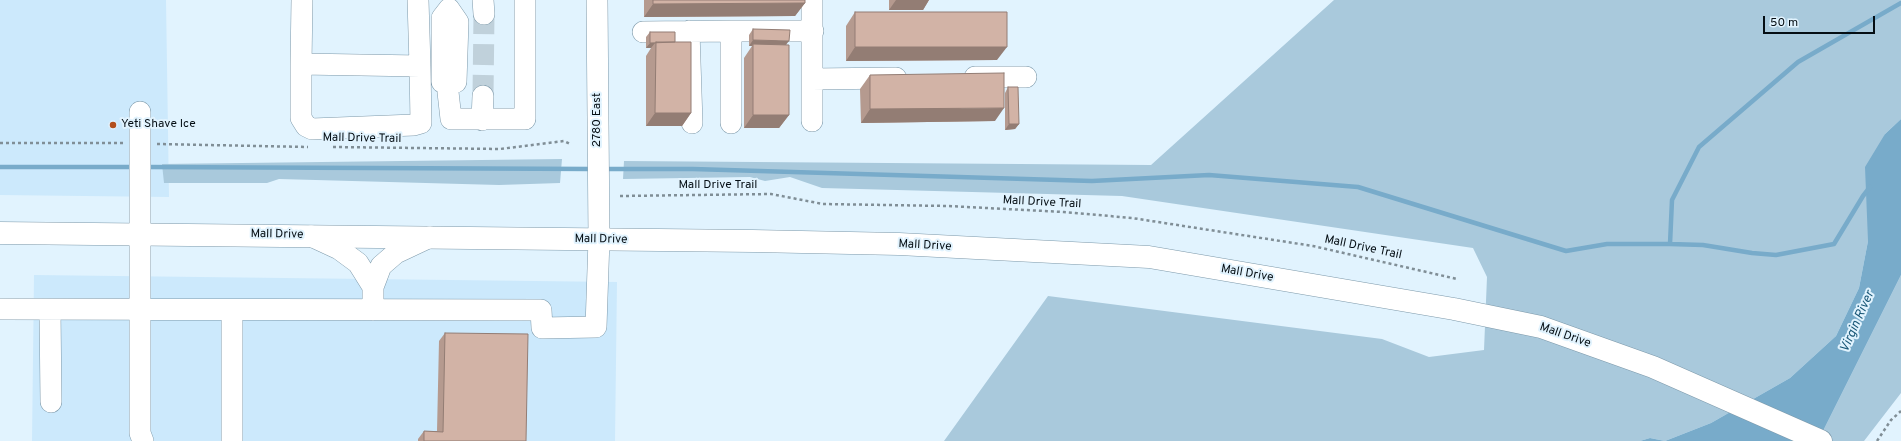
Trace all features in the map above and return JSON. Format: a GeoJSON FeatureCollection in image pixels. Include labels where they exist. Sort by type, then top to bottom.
{"type":"FeatureCollection","features":[{"type":"Feature","properties":{"kind":"main road","name":"Mall Drive"},"geometry":{"type":"LineString","coordinates":[[0,233],[139,233],[899,244],[1149,257],[1454,309],[1541,327],[1646,364],[1821,441]]}},
{"type":"Feature","properties":{"kind":"street"},"geometry":{"type":"LineString","coordinates":[[302,0],[301,118],[306,126],[312,129],[414,125],[421,123],[418,0]]}},
{"type":"Feature","properties":{"kind":"street"},"geometry":{"type":"LineString","coordinates":[[449,4],[442,18],[451,119],[525,119],[525,0]]}},
{"type":"Feature","properties":{"kind":"street","name":"2780 East"},"geometry":{"type":"LineString","coordinates":[[373,310],[541,310],[542,328],[596,327],[599,239],[597,0]]}},
{"type":"Feature","properties":{"kind":"street"},"geometry":{"type":"LineString","coordinates":[[812,0],[812,120]]}},
{"type":"Feature","properties":{"kind":"street"},"geometry":{"type":"LineString","coordinates":[[689,31],[692,123]]}},
{"type":"Feature","properties":{"kind":"street"},"geometry":{"type":"LineString","coordinates":[[731,31],[731,123]]}},
{"type":"Feature","properties":{"kind":"street"},"geometry":{"type":"LineString","coordinates":[[643,32],[813,31]]}},
{"type":"Feature","properties":{"kind":"street"},"geometry":{"type":"LineString","coordinates":[[301,64],[420,66]]}},
{"type":"Feature","properties":{"kind":"street"},"geometry":{"type":"LineString","coordinates":[[955,78],[1026,77]]}},
{"type":"Feature","properties":{"kind":"street"},"geometry":{"type":"LineString","coordinates":[[812,79],[915,78]]}},
{"type":"Feature","properties":{"kind":"street"},"geometry":{"type":"LineString","coordinates":[[482,120],[483,96]]}},
{"type":"Feature","properties":{"kind":"street"},"geometry":{"type":"LineString","coordinates":[[140,112],[140,433],[143,441]]}},
{"type":"Feature","properties":{"kind":"street"},"geometry":{"type":"LineString","coordinates":[[311,236],[339,249],[358,263],[373,287]]}},
{"type":"Feature","properties":{"kind":"street"},"geometry":{"type":"LineString","coordinates":[[0,309],[373,310],[373,287],[381,266],[396,253],[430,237]]}},
{"type":"Feature","properties":{"kind":"street"},"geometry":{"type":"LineString","coordinates":[[50,310],[51,402]]}},
{"type":"Feature","properties":{"kind":"street"},"geometry":{"type":"LineString","coordinates":[[232,310],[232,441]]}},
{"type":"Feature","properties":{"kind":"path","name":"Mall Drive Trail"},"geometry":{"type":"LineString","coordinates":[[332,147],[500,149],[564,141],[570,144]]}},
{"type":"Feature","properties":{"kind":"path","name":"Mall Drive Trail"},"geometry":{"type":"LineString","coordinates":[[0,143],[309,147]]}},
{"type":"Feature","properties":{"kind":"path","name":"Mall Drive Trail"},"geometry":{"type":"LineString","coordinates":[[620,196],[771,194],[823,204],[948,206],[1064,212],[1132,218],[1313,246],[1457,279]]}},
{"type":"Feature","properties":{"kind":"path"},"geometry":{"type":"LineString","coordinates":[[1877,441],[1891,420],[1901,411]]}},
{"type":"Feature","properties":{"kind":"shaded area"},"geometry":{"type":"Polygon","coordinates":[[[0,0],[166,0],[169,197],[0,195],[0,0]]]}},
{"type":"Feature","properties":{"kind":"shaded area"},"geometry":{"type":"Polygon","coordinates":[[[1334,0],[1901,0],[1901,119],[1885,134],[1868,207],[1868,241],[1859,288],[1836,336],[1790,378],[1711,423],[1665,441],[1650,438],[1640,441],[944,441],[1048,296],[1382,339],[1429,357],[1484,350],[1487,277],[1473,248],[1122,196],[822,188],[790,177],[765,181],[750,177],[623,179],[624,161],[1151,165],[1334,0]]]}},
{"type":"Feature","properties":{"kind":"shaded area"},"geometry":{"type":"Polygon","coordinates":[[[562,159],[560,183],[499,185],[279,179],[267,183],[164,183],[162,164],[562,159]]]}},
{"type":"Feature","properties":{"kind":"shaded area"},"geometry":{"type":"Polygon","coordinates":[[[34,275],[617,282],[615,441],[32,441],[34,275]]]}},
{"type":"Feature","properties":{"kind":"shaded area"},"geometry":{"type":"Polygon","coordinates":[[[1901,275],[1901,393],[1864,441],[1818,441],[1901,275]]]}},
{"type":"Feature","properties":{"kind":"water","name":"Virgin River"},"geometry":{"type":"Polygon","coordinates":[[[1901,119],[1901,275],[1818,441],[1665,441],[1711,423],[1790,378],[1836,336],[1859,288],[1868,241],[1865,167],[1885,134],[1901,119]]]}},
{"type":"Feature","properties":{"kind":"water"},"geometry":{"type":"Polygon","coordinates":[[[1650,438],[1665,441],[1640,441],[1650,438]]]}},
{"type":"Feature","properties":{"kind":"building"},"geometry":{"type":"Polygon","coordinates":[[[653,0],[805,0],[805,3],[653,4],[653,0]]]}},
{"type":"Feature","properties":{"kind":"building"},"geometry":{"type":"Polygon","coordinates":[[[855,12],[1007,12],[1007,47],[855,47],[855,12]]]}},
{"type":"Feature","properties":{"kind":"building"},"geometry":{"type":"Polygon","coordinates":[[[753,29],[790,30],[789,41],[753,40],[753,29]]]}},
{"type":"Feature","properties":{"kind":"building"},"geometry":{"type":"Polygon","coordinates":[[[650,32],[675,32],[675,42],[650,43],[650,32]]]}},
{"type":"Feature","properties":{"kind":"building"},"geometry":{"type":"Polygon","coordinates":[[[656,42],[691,42],[691,113],[655,113],[656,42]]]}},
{"type":"Feature","properties":{"kind":"building"},"geometry":{"type":"Polygon","coordinates":[[[753,44],[789,45],[789,115],[753,115],[753,44]]]}},
{"type":"Feature","properties":{"kind":"building"},"geometry":{"type":"Polygon","coordinates":[[[1004,73],[1004,108],[870,109],[870,75],[1004,73]]]}},
{"type":"Feature","properties":{"kind":"building"},"geometry":{"type":"Polygon","coordinates":[[[1008,87],[1018,87],[1019,124],[1009,124],[1008,87]]]}},
{"type":"Feature","properties":{"kind":"building"},"geometry":{"type":"Polygon","coordinates":[[[445,333],[528,334],[526,441],[424,441],[424,431],[443,432],[445,333]]]}},
{"type":"Feature","properties":{"kind":"waterway"},"geometry":{"type":"LineString","coordinates":[[1670,244],[1672,200],[1699,147],[1798,62],[1901,3]]}},
{"type":"Feature","properties":{"kind":"waterway"},"geometry":{"type":"LineString","coordinates":[[0,167],[134,167]]}},
{"type":"Feature","properties":{"kind":"waterway"},"geometry":{"type":"LineString","coordinates":[[146,167],[592,169]]}},
{"type":"Feature","properties":{"kind":"waterway"},"geometry":{"type":"LineString","coordinates":[[604,169],[693,169],[1092,181],[1209,175],[1358,187],[1566,251],[1607,244],[1670,244],[1703,245],[1752,253],[1776,255],[1834,244],[1870,187]]}},
{"type":"Feature","properties":{"kind":"tunnel"},"geometry":{"type":"LineString","coordinates":[[483,96],[484,14]]}},
{"type":"Feature","properties":{"kind":"place","name":"Yeti Shave Ice"},"geometry":{"type":"Point","coordinates":[113,125]}}]}
